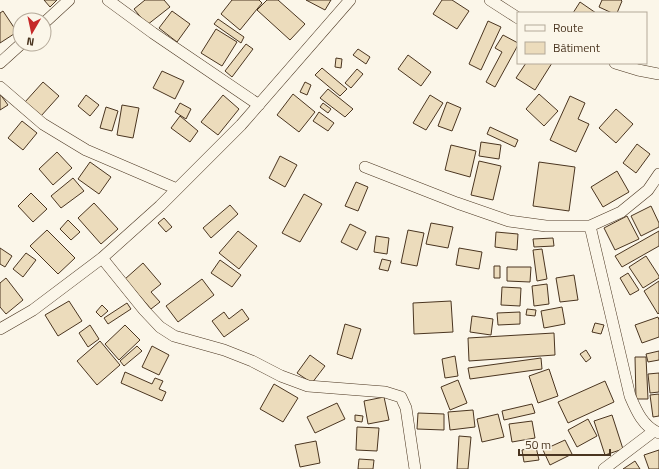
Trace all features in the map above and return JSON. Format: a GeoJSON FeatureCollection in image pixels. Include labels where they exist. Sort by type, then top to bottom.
{"type":"FeatureCollection","features":[{"type":"Feature","properties":{"kind":"street"},"geometry":{"type":"LineString","coordinates":[[52,16],[69,0]]}},
{"type":"Feature","properties":{"kind":"street"},"geometry":{"type":"LineString","coordinates":[[108,0],[153,33],[259,105]]}},
{"type":"Feature","properties":{"kind":"street"},"geometry":{"type":"LineString","coordinates":[[0,329],[33,310],[102,258],[160,206],[241,125],[350,0]]}},
{"type":"Feature","properties":{"kind":"street"},"geometry":{"type":"LineString","coordinates":[[490,0],[517,17]]}},
{"type":"Feature","properties":{"kind":"street"},"geometry":{"type":"LineString","coordinates":[[0,63],[12,52]]}},
{"type":"Feature","properties":{"kind":"street"},"geometry":{"type":"LineString","coordinates":[[618,64],[659,74]]}},
{"type":"Feature","properties":{"kind":"street"},"geometry":{"type":"LineString","coordinates":[[0,86],[43,124],[86,150],[177,189]]}},
{"type":"Feature","properties":{"kind":"street"},"geometry":{"type":"LineString","coordinates":[[365,167],[509,221],[546,226],[590,226],[621,212],[648,190],[659,174]]}},
{"type":"Feature","properties":{"kind":"street"},"geometry":{"type":"LineString","coordinates":[[590,226],[630,396],[640,418],[656,432],[604,469]]}},
{"type":"Feature","properties":{"kind":"street"},"geometry":{"type":"LineString","coordinates":[[102,258],[144,310],[160,327],[174,336],[224,350],[252,361],[281,376],[308,386],[385,392],[401,397],[406,408],[415,469]]}},
{"type":"Feature","properties":{"kind":"building"},"geometry":{"type":"Polygon","coordinates":[[[44,0],[57,0],[50,7],[44,0]]]}},
{"type":"Feature","properties":{"kind":"building"},"geometry":{"type":"Polygon","coordinates":[[[145,0],[164,0],[170,7],[147,25],[134,9],[145,0]]]}},
{"type":"Feature","properties":{"kind":"building"},"geometry":{"type":"Polygon","coordinates":[[[232,0],[259,0],[262,3],[240,30],[221,14],[232,0]]]}},
{"type":"Feature","properties":{"kind":"building"},"geometry":{"type":"Polygon","coordinates":[[[267,0],[278,0],[305,24],[290,40],[257,10],[267,0]]]}},
{"type":"Feature","properties":{"kind":"building"},"geometry":{"type":"Polygon","coordinates":[[[306,0],[331,0],[325,10],[306,0]]]}},
{"type":"Feature","properties":{"kind":"building"},"geometry":{"type":"Polygon","coordinates":[[[442,0],[452,0],[469,11],[457,29],[433,14],[442,0]]]}},
{"type":"Feature","properties":{"kind":"building"},"geometry":{"type":"Polygon","coordinates":[[[602,0],[622,1],[617,12],[610,12],[599,7],[602,0]]]}},
{"type":"Feature","properties":{"kind":"building"},"geometry":{"type":"Polygon","coordinates":[[[580,2],[595,12],[574,12],[580,2]]]}},
{"type":"Feature","properties":{"kind":"building"},"geometry":{"type":"Polygon","coordinates":[[[3,11],[12,24],[12,35],[0,43],[0,13],[3,11]]]}},
{"type":"Feature","properties":{"kind":"building"},"geometry":{"type":"Polygon","coordinates":[[[172,11],[190,24],[177,42],[159,28],[172,11]]]}},
{"type":"Feature","properties":{"kind":"building"},"geometry":{"type":"Polygon","coordinates":[[[218,19],[244,37],[241,43],[214,24],[218,19]]]}},
{"type":"Feature","properties":{"kind":"building"},"geometry":{"type":"Polygon","coordinates":[[[488,21],[501,27],[481,70],[469,64],[488,21]]]}},
{"type":"Feature","properties":{"kind":"building"},"geometry":{"type":"Polygon","coordinates":[[[216,29],[237,42],[222,66],[201,53],[216,29]]]}},
{"type":"Feature","properties":{"kind":"building"},"geometry":{"type":"Polygon","coordinates":[[[503,35],[517,42],[517,47],[495,87],[486,82],[502,52],[495,48],[503,35]]]}},
{"type":"Feature","properties":{"kind":"building"},"geometry":{"type":"Polygon","coordinates":[[[246,44],[253,49],[232,77],[225,71],[246,44]]]}},
{"type":"Feature","properties":{"kind":"building"},"geometry":{"type":"Polygon","coordinates":[[[358,49],[370,57],[366,64],[353,55],[358,49]]]}},
{"type":"Feature","properties":{"kind":"building"},"geometry":{"type":"Polygon","coordinates":[[[408,55],[431,72],[421,86],[398,69],[408,55]]]}},
{"type":"Feature","properties":{"kind":"building"},"geometry":{"type":"Polygon","coordinates":[[[336,58],[342,59],[341,68],[335,67],[336,58]]]}},
{"type":"Feature","properties":{"kind":"building"},"geometry":{"type":"Polygon","coordinates":[[[525,64],[551,64],[535,90],[516,78],[525,64]]]}},
{"type":"Feature","properties":{"kind":"building"},"geometry":{"type":"Polygon","coordinates":[[[322,68],[347,89],[340,96],[315,75],[322,68]]]}},
{"type":"Feature","properties":{"kind":"building"},"geometry":{"type":"Polygon","coordinates":[[[357,69],[363,74],[351,88],[345,83],[357,69]]]}},
{"type":"Feature","properties":{"kind":"building"},"geometry":{"type":"Polygon","coordinates":[[[162,71],[184,81],[175,99],[153,88],[162,71]]]}},
{"type":"Feature","properties":{"kind":"building"},"geometry":{"type":"Polygon","coordinates":[[[43,82],[59,96],[41,116],[25,102],[43,82]]]}},
{"type":"Feature","properties":{"kind":"building"},"geometry":{"type":"Polygon","coordinates":[[[305,82],[311,85],[307,95],[300,92],[305,82]]]}},
{"type":"Feature","properties":{"kind":"building"},"geometry":{"type":"Polygon","coordinates":[[[328,89],[353,109],[345,117],[320,98],[328,89]]]}},
{"type":"Feature","properties":{"kind":"building"},"geometry":{"type":"Polygon","coordinates":[[[0,94],[8,105],[0,110],[0,94]]]}},
{"type":"Feature","properties":{"kind":"building"},"geometry":{"type":"Polygon","coordinates":[[[293,94],[315,112],[299,132],[277,115],[293,94]]]}},
{"type":"Feature","properties":{"kind":"building"},"geometry":{"type":"Polygon","coordinates":[[[539,94],[558,111],[544,126],[526,109],[539,94]]]}},
{"type":"Feature","properties":{"kind":"building"},"geometry":{"type":"Polygon","coordinates":[[[86,95],[99,105],[90,116],[78,106],[86,95]]]}},
{"type":"Feature","properties":{"kind":"building"},"geometry":{"type":"Polygon","coordinates":[[[223,95],[239,109],[218,135],[201,122],[223,95]]]}},
{"type":"Feature","properties":{"kind":"building"},"geometry":{"type":"Polygon","coordinates":[[[430,95],[443,103],[426,130],[413,123],[430,95]]]}},
{"type":"Feature","properties":{"kind":"building"},"geometry":{"type":"Polygon","coordinates":[[[570,96],[585,103],[578,119],[589,124],[576,152],[550,140],[570,96]]]}},
{"type":"Feature","properties":{"kind":"building"},"geometry":{"type":"Polygon","coordinates":[[[447,102],[461,108],[452,131],[438,126],[447,102]]]}},
{"type":"Feature","properties":{"kind":"building"},"geometry":{"type":"Polygon","coordinates":[[[180,103],[191,109],[186,119],[175,112],[180,103]]]}},
{"type":"Feature","properties":{"kind":"building"},"geometry":{"type":"Polygon","coordinates":[[[323,103],[331,109],[328,113],[320,107],[323,103]]]}},
{"type":"Feature","properties":{"kind":"building"},"geometry":{"type":"Polygon","coordinates":[[[122,105],[139,108],[133,138],[117,135],[122,105]]]}},
{"type":"Feature","properties":{"kind":"building"},"geometry":{"type":"Polygon","coordinates":[[[106,107],[118,111],[112,131],[100,128],[106,107]]]}},
{"type":"Feature","properties":{"kind":"building"},"geometry":{"type":"Polygon","coordinates":[[[616,109],[633,124],[616,143],[599,128],[616,109]]]}},
{"type":"Feature","properties":{"kind":"building"},"geometry":{"type":"Polygon","coordinates":[[[319,112],[334,123],[328,131],[313,121],[319,112]]]}},
{"type":"Feature","properties":{"kind":"building"},"geometry":{"type":"Polygon","coordinates":[[[180,116],[198,131],[190,142],[171,128],[180,116]]]}},
{"type":"Feature","properties":{"kind":"building"},"geometry":{"type":"Polygon","coordinates":[[[22,121],[37,133],[23,150],[8,138],[22,121]]]}},
{"type":"Feature","properties":{"kind":"building"},"geometry":{"type":"Polygon","coordinates":[[[490,127],[518,140],[515,147],[487,134],[490,127]]]}},
{"type":"Feature","properties":{"kind":"building"},"geometry":{"type":"Polygon","coordinates":[[[481,142],[501,145],[499,159],[479,156],[481,142]]]}},
{"type":"Feature","properties":{"kind":"building"},"geometry":{"type":"Polygon","coordinates":[[[637,144],[650,154],[636,173],[623,163],[637,144]]]}},
{"type":"Feature","properties":{"kind":"building"},"geometry":{"type":"Polygon","coordinates":[[[451,145],[476,151],[470,177],[445,170],[451,145]]]}},
{"type":"Feature","properties":{"kind":"building"},"geometry":{"type":"Polygon","coordinates":[[[57,152],[72,168],[53,185],[39,169],[57,152]]]}},
{"type":"Feature","properties":{"kind":"building"},"geometry":{"type":"Polygon","coordinates":[[[280,156],[297,165],[285,187],[269,178],[280,156]]]}},
{"type":"Feature","properties":{"kind":"building"},"geometry":{"type":"Polygon","coordinates":[[[479,161],[501,166],[493,200],[471,195],[479,161]]]}},
{"type":"Feature","properties":{"kind":"building"},"geometry":{"type":"Polygon","coordinates":[[[90,162],[111,177],[99,194],[78,179],[90,162]]]}},
{"type":"Feature","properties":{"kind":"building"},"geometry":{"type":"Polygon","coordinates":[[[539,162],[575,167],[569,211],[533,206],[539,162]]]}},
{"type":"Feature","properties":{"kind":"building"},"geometry":{"type":"Polygon","coordinates":[[[617,171],[629,192],[603,207],[591,187],[617,171]]]}},
{"type":"Feature","properties":{"kind":"building"},"geometry":{"type":"Polygon","coordinates":[[[73,178],[84,191],[61,208],[51,196],[73,178]]]}},
{"type":"Feature","properties":{"kind":"building"},"geometry":{"type":"Polygon","coordinates":[[[356,182],[368,187],[358,211],[345,206],[356,182]]]}},
{"type":"Feature","properties":{"kind":"building"},"geometry":{"type":"Polygon","coordinates":[[[31,193],[47,209],[33,222],[18,206],[31,193]]]}},
{"type":"Feature","properties":{"kind":"building"},"geometry":{"type":"Polygon","coordinates":[[[304,194],[322,204],[300,242],[282,233],[304,194]]]}},
{"type":"Feature","properties":{"kind":"building"},"geometry":{"type":"Polygon","coordinates":[[[94,203],[118,229],[101,244],[78,218],[94,203]]]}},
{"type":"Feature","properties":{"kind":"building"},"geometry":{"type":"Polygon","coordinates":[[[230,205],[238,214],[211,238],[203,228],[230,205]]]}},
{"type":"Feature","properties":{"kind":"building"},"geometry":{"type":"Polygon","coordinates":[[[651,206],[659,223],[659,227],[641,236],[631,216],[651,206]]]}},
{"type":"Feature","properties":{"kind":"building"},"geometry":{"type":"Polygon","coordinates":[[[627,216],[639,239],[615,250],[604,228],[627,216]]]}},
{"type":"Feature","properties":{"kind":"building"},"geometry":{"type":"Polygon","coordinates":[[[164,218],[172,227],[166,232],[158,223],[164,218]]]}},
{"type":"Feature","properties":{"kind":"building"},"geometry":{"type":"Polygon","coordinates":[[[68,220],[80,232],[71,240],[60,229],[68,220]]]}},
{"type":"Feature","properties":{"kind":"building"},"geometry":{"type":"Polygon","coordinates":[[[431,223],[453,227],[448,248],[426,244],[431,223]]]}},
{"type":"Feature","properties":{"kind":"building"},"geometry":{"type":"Polygon","coordinates":[[[350,224],[366,232],[357,250],[341,242],[350,224]]]}},
{"type":"Feature","properties":{"kind":"building"},"geometry":{"type":"Polygon","coordinates":[[[47,230],[75,258],[58,274],[30,246],[47,230]]]}},
{"type":"Feature","properties":{"kind":"building"},"geometry":{"type":"Polygon","coordinates":[[[408,230],[424,233],[417,266],[401,263],[408,230]]]}},
{"type":"Feature","properties":{"kind":"building"},"geometry":{"type":"Polygon","coordinates":[[[238,231],[257,246],[239,269],[219,253],[238,231]]]}},
{"type":"Feature","properties":{"kind":"building"},"geometry":{"type":"Polygon","coordinates":[[[659,231],[659,246],[622,267],[615,256],[659,231]]]}},
{"type":"Feature","properties":{"kind":"building"},"geometry":{"type":"Polygon","coordinates":[[[496,232],[518,234],[517,250],[495,247],[496,232]]]}},
{"type":"Feature","properties":{"kind":"building"},"geometry":{"type":"Polygon","coordinates":[[[376,236],[389,238],[387,254],[374,252],[376,236]]]}},
{"type":"Feature","properties":{"kind":"building"},"geometry":{"type":"Polygon","coordinates":[[[553,238],[554,246],[534,247],[533,239],[553,238]]]}},
{"type":"Feature","properties":{"kind":"building"},"geometry":{"type":"Polygon","coordinates":[[[0,248],[12,256],[5,267],[0,264],[0,248]]]}},
{"type":"Feature","properties":{"kind":"building"},"geometry":{"type":"Polygon","coordinates":[[[459,248],[482,252],[479,269],[456,265],[459,248]]]}},
{"type":"Feature","properties":{"kind":"building"},"geometry":{"type":"Polygon","coordinates":[[[542,249],[547,279],[537,281],[533,250],[542,249]]]}},
{"type":"Feature","properties":{"kind":"building"},"geometry":{"type":"Polygon","coordinates":[[[26,253],[36,260],[23,277],[13,269],[26,253]]]}},
{"type":"Feature","properties":{"kind":"building"},"geometry":{"type":"Polygon","coordinates":[[[646,256],[659,278],[643,288],[629,267],[646,256]]]}},
{"type":"Feature","properties":{"kind":"building"},"geometry":{"type":"Polygon","coordinates":[[[382,259],[391,261],[388,271],[379,269],[382,259]]]}},
{"type":"Feature","properties":{"kind":"building"},"geometry":{"type":"Polygon","coordinates":[[[220,260],[241,275],[232,287],[211,273],[220,260]]]}},
{"type":"Feature","properties":{"kind":"building"},"geometry":{"type":"Polygon","coordinates":[[[143,263],[161,284],[151,292],[160,302],[151,309],[125,279],[143,263]]]}},
{"type":"Feature","properties":{"kind":"building"},"geometry":{"type":"Polygon","coordinates":[[[494,266],[500,266],[500,278],[494,278],[494,266]]]}},
{"type":"Feature","properties":{"kind":"building"},"geometry":{"type":"Polygon","coordinates":[[[507,267],[531,267],[530,282],[507,281],[507,267]]]}},
{"type":"Feature","properties":{"kind":"building"},"geometry":{"type":"Polygon","coordinates":[[[628,273],[639,290],[630,295],[620,278],[628,273]]]}},
{"type":"Feature","properties":{"kind":"building"},"geometry":{"type":"Polygon","coordinates":[[[574,275],[578,300],[560,302],[556,278],[574,275]]]}},
{"type":"Feature","properties":{"kind":"building"},"geometry":{"type":"Polygon","coordinates":[[[6,278],[23,300],[6,314],[0,307],[0,283],[6,278]]]}},
{"type":"Feature","properties":{"kind":"building"},"geometry":{"type":"Polygon","coordinates":[[[202,279],[214,295],[178,322],[166,306],[202,279]]]}},
{"type":"Feature","properties":{"kind":"building"},"geometry":{"type":"Polygon","coordinates":[[[659,281],[659,313],[658,314],[644,291],[659,281]]]}},
{"type":"Feature","properties":{"kind":"building"},"geometry":{"type":"Polygon","coordinates":[[[547,284],[549,304],[534,306],[532,286],[547,284]]]}},
{"type":"Feature","properties":{"kind":"building"},"geometry":{"type":"Polygon","coordinates":[[[502,287],[521,288],[520,306],[501,305],[502,287]]]}},
{"type":"Feature","properties":{"kind":"building"},"geometry":{"type":"Polygon","coordinates":[[[69,301],[82,321],[58,336],[45,315],[69,301]]]}},
{"type":"Feature","properties":{"kind":"building"},"geometry":{"type":"Polygon","coordinates":[[[451,301],[453,332],[414,334],[413,303],[451,301]]]}},
{"type":"Feature","properties":{"kind":"building"},"geometry":{"type":"Polygon","coordinates":[[[127,303],[131,309],[108,324],[104,318],[127,303]]]}},
{"type":"Feature","properties":{"kind":"building"},"geometry":{"type":"Polygon","coordinates":[[[102,305],[108,311],[101,317],[96,312],[102,305]]]}},
{"type":"Feature","properties":{"kind":"building"},"geometry":{"type":"Polygon","coordinates":[[[562,307],[565,324],[544,328],[541,311],[562,307]]]}},
{"type":"Feature","properties":{"kind":"building"},"geometry":{"type":"Polygon","coordinates":[[[242,309],[249,319],[224,337],[212,321],[224,312],[229,319],[242,309]]]}},
{"type":"Feature","properties":{"kind":"building"},"geometry":{"type":"Polygon","coordinates":[[[527,309],[536,310],[535,316],[526,315],[527,309]]]}},
{"type":"Feature","properties":{"kind":"building"},"geometry":{"type":"Polygon","coordinates":[[[520,312],[520,324],[498,325],[497,313],[520,312]]]}},
{"type":"Feature","properties":{"kind":"building"},"geometry":{"type":"Polygon","coordinates":[[[472,316],[493,319],[491,335],[470,332],[472,316]]]}},
{"type":"Feature","properties":{"kind":"building"},"geometry":{"type":"Polygon","coordinates":[[[658,317],[659,337],[642,343],[635,325],[658,317]]]}},
{"type":"Feature","properties":{"kind":"building"},"geometry":{"type":"Polygon","coordinates":[[[595,323],[604,325],[601,334],[592,332],[595,323]]]}},
{"type":"Feature","properties":{"kind":"building"},"geometry":{"type":"Polygon","coordinates":[[[345,324],[361,329],[352,359],[337,354],[345,324]]]}},
{"type":"Feature","properties":{"kind":"building"},"geometry":{"type":"Polygon","coordinates":[[[90,325],[99,339],[88,347],[79,333],[90,325]]]}},
{"type":"Feature","properties":{"kind":"building"},"geometry":{"type":"Polygon","coordinates":[[[125,325],[140,340],[119,360],[105,344],[125,325]]]}},
{"type":"Feature","properties":{"kind":"building"},"geometry":{"type":"Polygon","coordinates":[[[554,333],[555,355],[469,361],[468,338],[554,333]]]}},
{"type":"Feature","properties":{"kind":"building"},"geometry":{"type":"Polygon","coordinates":[[[100,341],[120,365],[97,385],[77,361],[100,341]]]}},
{"type":"Feature","properties":{"kind":"building"},"geometry":{"type":"Polygon","coordinates":[[[137,346],[142,351],[124,366],[120,361],[137,346]]]}},
{"type":"Feature","properties":{"kind":"building"},"geometry":{"type":"Polygon","coordinates":[[[152,346],[169,355],[159,375],[142,367],[152,346]]]}},
{"type":"Feature","properties":{"kind":"building"},"geometry":{"type":"Polygon","coordinates":[[[586,350],[591,358],[586,362],[580,354],[586,350]]]}},
{"type":"Feature","properties":{"kind":"building"},"geometry":{"type":"Polygon","coordinates":[[[659,351],[659,360],[648,362],[646,354],[659,351]]]}},
{"type":"Feature","properties":{"kind":"building"},"geometry":{"type":"Polygon","coordinates":[[[310,355],[325,366],[312,383],[297,373],[310,355]]]}},
{"type":"Feature","properties":{"kind":"building"},"geometry":{"type":"Polygon","coordinates":[[[455,356],[458,376],[445,378],[442,359],[455,356]]]}},
{"type":"Feature","properties":{"kind":"building"},"geometry":{"type":"Polygon","coordinates":[[[635,357],[646,357],[648,399],[636,399],[635,357]]]}},
{"type":"Feature","properties":{"kind":"building"},"geometry":{"type":"Polygon","coordinates":[[[541,358],[542,369],[470,379],[468,368],[541,358]]]}},
{"type":"Feature","properties":{"kind":"building"},"geometry":{"type":"Polygon","coordinates":[[[549,369],[558,396],[538,403],[529,376],[549,369]]]}},
{"type":"Feature","properties":{"kind":"building"},"geometry":{"type":"Polygon","coordinates":[[[125,372],[152,384],[155,378],[163,381],[159,389],[166,392],[162,401],[121,383],[125,372]]]}},
{"type":"Feature","properties":{"kind":"building"},"geometry":{"type":"Polygon","coordinates":[[[659,373],[659,392],[650,393],[648,374],[659,373]]]}},
{"type":"Feature","properties":{"kind":"building"},"geometry":{"type":"Polygon","coordinates":[[[458,380],[467,403],[450,410],[441,387],[458,380]]]}},
{"type":"Feature","properties":{"kind":"building"},"geometry":{"type":"Polygon","coordinates":[[[605,381],[614,402],[568,423],[558,402],[605,381]]]}},
{"type":"Feature","properties":{"kind":"building"},"geometry":{"type":"Polygon","coordinates":[[[274,384],[298,398],[283,422],[260,409],[274,384]]]}},
{"type":"Feature","properties":{"kind":"building"},"geometry":{"type":"Polygon","coordinates":[[[659,394],[659,416],[653,417],[650,395],[659,394]]]}},
{"type":"Feature","properties":{"kind":"building"},"geometry":{"type":"Polygon","coordinates":[[[384,397],[389,420],[368,424],[364,401],[384,397]]]}},
{"type":"Feature","properties":{"kind":"building"},"geometry":{"type":"Polygon","coordinates":[[[337,403],[345,419],[315,433],[307,417],[337,403]]]}},
{"type":"Feature","properties":{"kind":"building"},"geometry":{"type":"Polygon","coordinates":[[[532,404],[535,413],[504,420],[502,411],[532,404]]]}},
{"type":"Feature","properties":{"kind":"building"},"geometry":{"type":"Polygon","coordinates":[[[473,410],[475,427],[450,430],[448,412],[473,410]]]}},
{"type":"Feature","properties":{"kind":"building"},"geometry":{"type":"Polygon","coordinates":[[[418,413],[444,414],[444,430],[417,429],[418,413]]]}},
{"type":"Feature","properties":{"kind":"building"},"geometry":{"type":"Polygon","coordinates":[[[498,414],[504,437],[482,442],[477,419],[498,414]]]}},
{"type":"Feature","properties":{"kind":"building"},"geometry":{"type":"Polygon","coordinates":[[[355,415],[363,416],[362,422],[355,421],[355,415]]]}},
{"type":"Feature","properties":{"kind":"building"},"geometry":{"type":"Polygon","coordinates":[[[612,415],[623,449],[605,455],[594,421],[612,415]]]}},
{"type":"Feature","properties":{"kind":"building"},"geometry":{"type":"Polygon","coordinates":[[[588,419],[597,436],[577,447],[568,430],[588,419]]]}},
{"type":"Feature","properties":{"kind":"building"},"geometry":{"type":"Polygon","coordinates":[[[532,421],[535,438],[512,442],[509,424],[532,421]]]}},
{"type":"Feature","properties":{"kind":"building"},"geometry":{"type":"Polygon","coordinates":[[[357,427],[379,428],[377,451],[356,450],[357,427]]]}},
{"type":"Feature","properties":{"kind":"building"},"geometry":{"type":"Polygon","coordinates":[[[459,436],[471,437],[468,469],[457,469],[459,436]]]}},
{"type":"Feature","properties":{"kind":"building"},"geometry":{"type":"Polygon","coordinates":[[[565,440],[572,454],[550,465],[543,450],[565,440]]]}},
{"type":"Feature","properties":{"kind":"building"},"geometry":{"type":"Polygon","coordinates":[[[316,441],[320,463],[300,467],[295,445],[316,441]]]}},
{"type":"Feature","properties":{"kind":"building"},"geometry":{"type":"Polygon","coordinates":[[[536,447],[539,460],[524,462],[522,450],[536,447]]]}},
{"type":"Feature","properties":{"kind":"building"},"geometry":{"type":"Polygon","coordinates":[[[659,450],[659,469],[649,469],[644,455],[659,450]]]}},
{"type":"Feature","properties":{"kind":"building"},"geometry":{"type":"Polygon","coordinates":[[[359,459],[374,460],[373,469],[358,469],[359,459]]]}},
{"type":"Feature","properties":{"kind":"building"},"geometry":{"type":"Polygon","coordinates":[[[635,461],[640,469],[623,469],[635,461]]]}}]}
